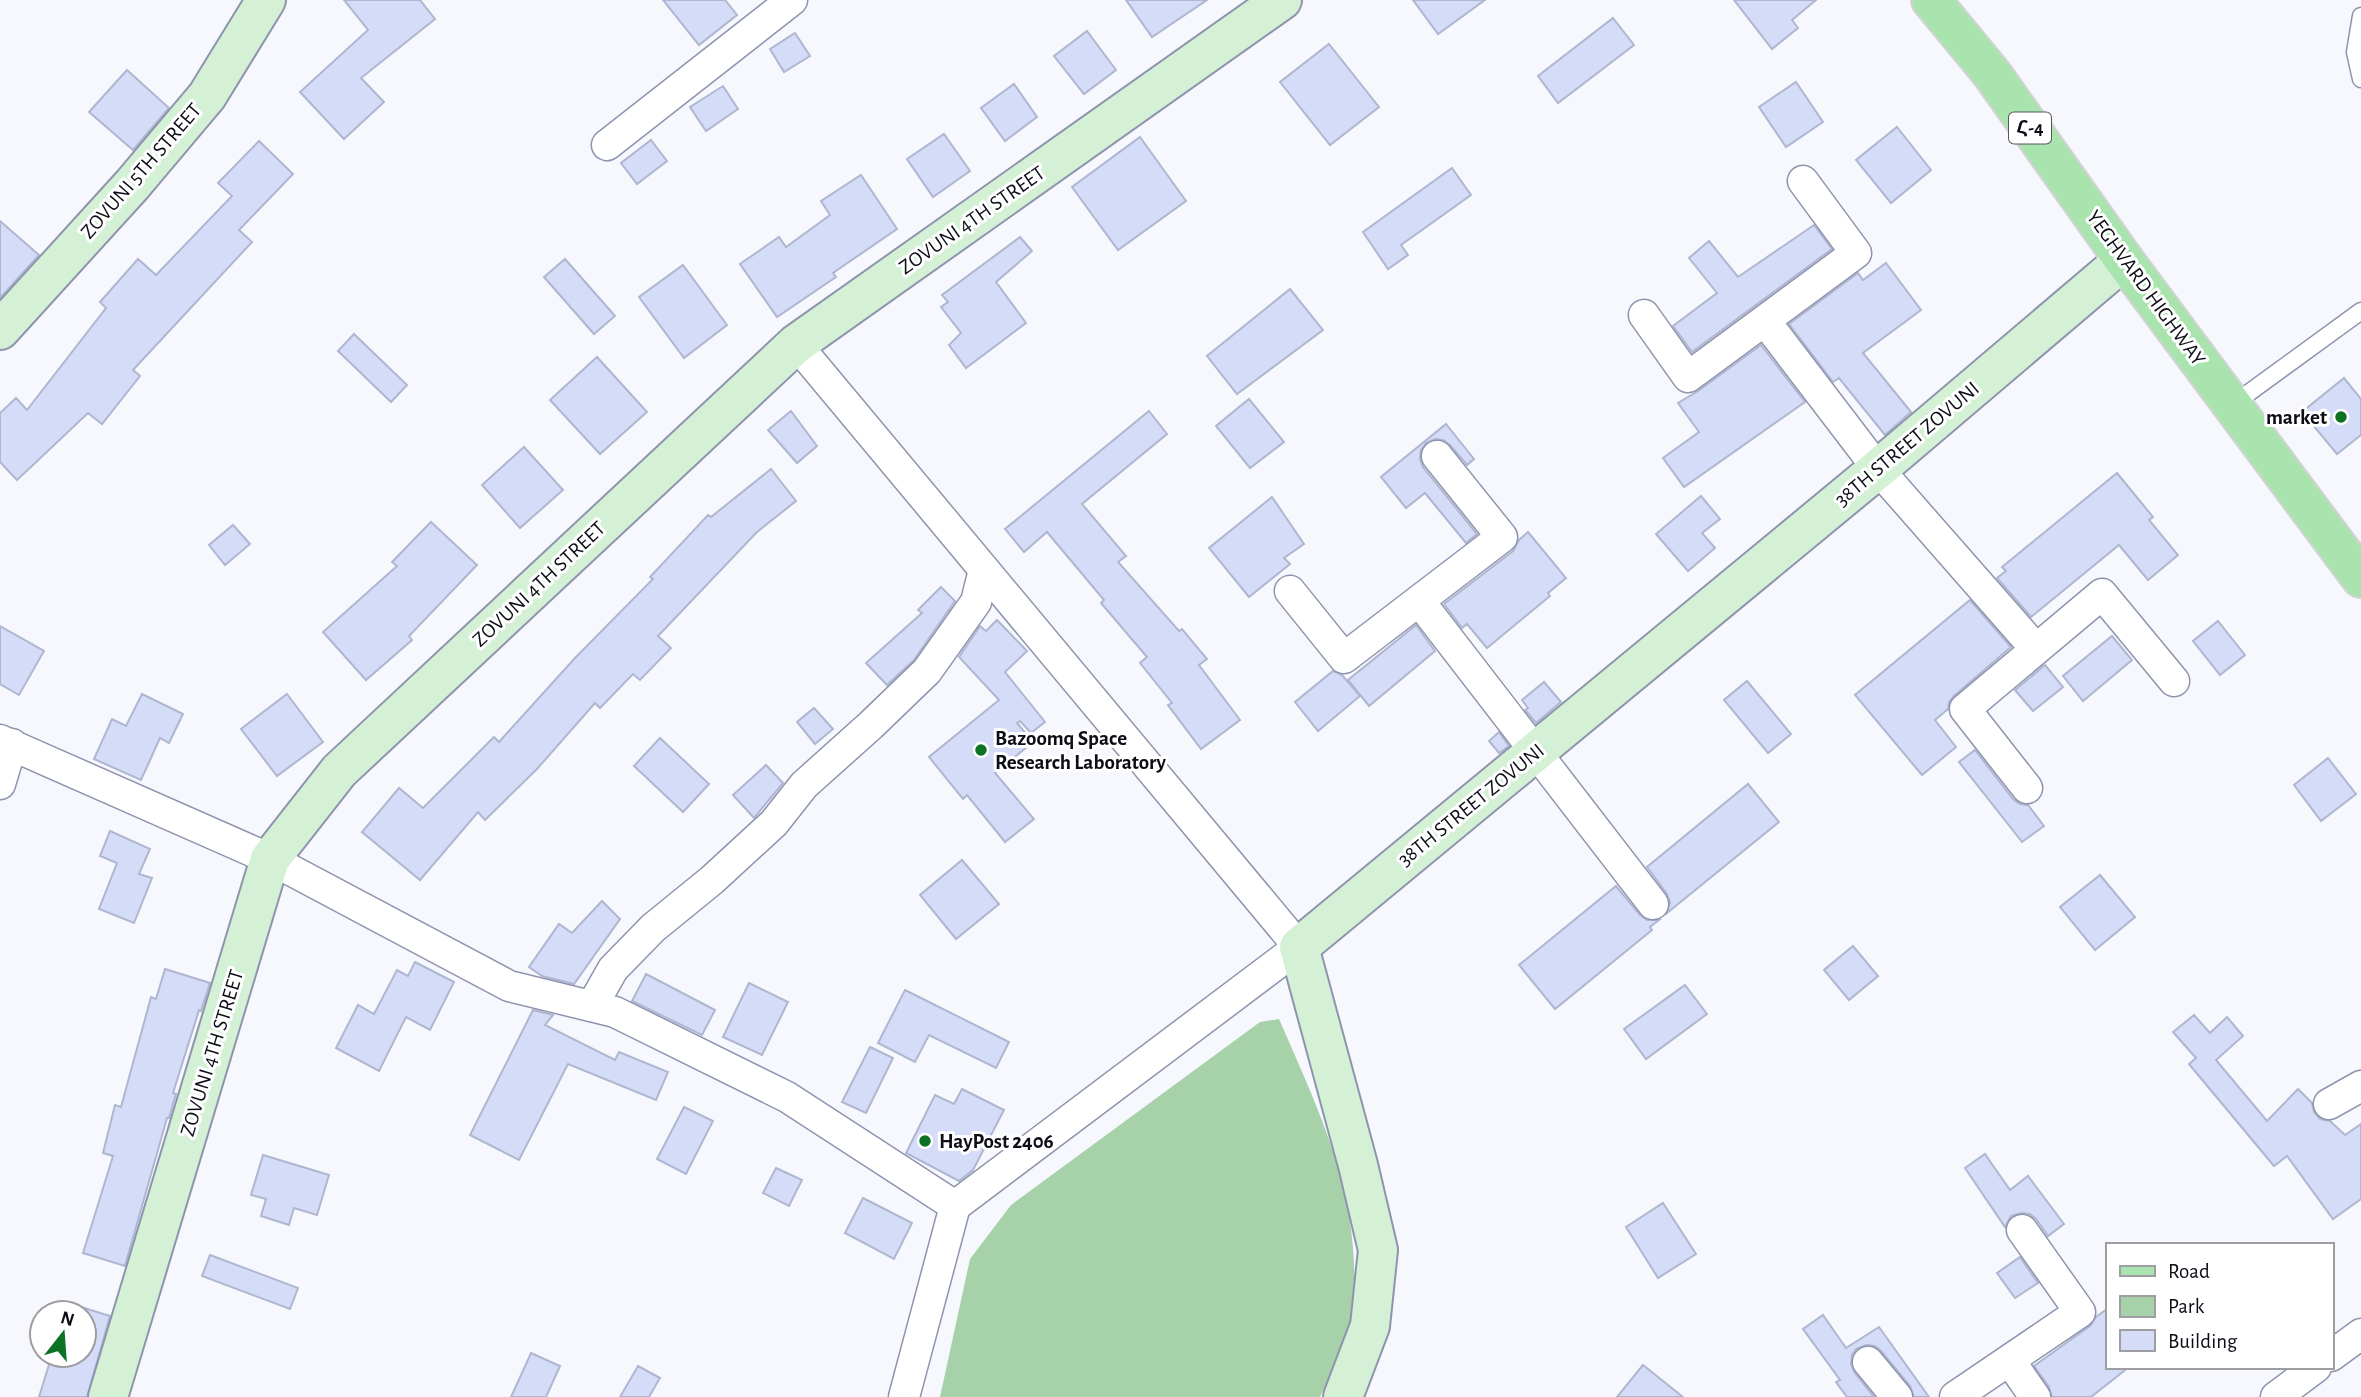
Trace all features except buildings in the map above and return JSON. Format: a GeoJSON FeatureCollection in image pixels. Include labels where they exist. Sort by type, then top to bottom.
{"type":"FeatureCollection","features":[{"type":"Feature","properties":{"kind":"main road","name":"YEGHVARD HIGHWAY"},"geometry":{"type":"LineString","coordinates":[[1931,0],[1992,74],[2124,260],[2361,578]]}},
{"type":"Feature","properties":{"kind":"street","name":"ZOVUNI 5TH STREET"},"geometry":{"type":"LineString","coordinates":[[0,330],[132,185],[207,96],[266,0]]}},
{"type":"Feature","properties":{"kind":"street"},"geometry":{"type":"LineString","coordinates":[[607,145],[792,0]]}},
{"type":"Feature","properties":{"kind":"street","name":"ZOVUNI 4TH STREET"},"geometry":{"type":"LineString","coordinates":[[108,1397],[270,859],[339,771],[796,344],[1282,0]]}},
{"type":"Feature","properties":{"kind":"street"},"geometry":{"type":"LineString","coordinates":[[1644,316],[1688,377],[1856,253],[1803,181]]}},
{"type":"Feature","properties":{"kind":"street","name":"38TH STREET ZOVUNI"},"geometry":{"type":"LineString","coordinates":[[955,1206],[1299,947],[1878,469],[2124,260]]}},
{"type":"Feature","properties":{"kind":"street"},"geometry":{"type":"LineString","coordinates":[[1765,321],[1878,469],[2035,648]]}},
{"type":"Feature","properties":{"kind":"street"},"geometry":{"type":"LineString","coordinates":[[796,344],[1299,947],[1378,1250],[1370,1326],[1343,1397]]}},
{"type":"Feature","properties":{"kind":"street"},"geometry":{"type":"LineString","coordinates":[[1290,591],[1344,658],[1502,537],[1437,456]]}},
{"type":"Feature","properties":{"kind":"street"},"geometry":{"type":"LineString","coordinates":[[592,1006],[612,970],[645,937],[774,823],[804,785],[871,726],[927,671],[976,602],[984,570]]}},
{"type":"Feature","properties":{"kind":"street"},"geometry":{"type":"LineString","coordinates":[[2028,788],[1965,709],[2102,594],[2174,681]]}},
{"type":"Feature","properties":{"kind":"street"},"geometry":{"type":"LineString","coordinates":[[1420,602],[1653,904]]}},
{"type":"Feature","properties":{"kind":"street"},"geometry":{"type":"LineString","coordinates":[[0,784],[6,742],[270,859],[509,986],[615,1012],[787,1097],[955,1206],[904,1397]]}},
{"type":"Feature","properties":{"kind":"street"},"geometry":{"type":"LineString","coordinates":[[2329,1104],[2361,1086]]}},
{"type":"Feature","properties":{"kind":"street"},"geometry":{"type":"LineString","coordinates":[[1955,1397],[2080,1312],[2022,1230]]}},
{"type":"Feature","properties":{"kind":"street"},"geometry":{"type":"LineString","coordinates":[[2333,1355],[2361,1334]]}},
{"type":"Feature","properties":{"kind":"street"},"geometry":{"type":"LineString","coordinates":[[1868,1362],[1897,1397]]}},
{"type":"Feature","properties":{"kind":"street"},"geometry":{"type":"LineString","coordinates":[[2010,1362],[2035,1397]]}},
{"type":"Feature","properties":{"kind":"street"},"geometry":{"type":"LineString","coordinates":[[2276,1397],[2313,1369]]}},
{"type":"Feature","properties":{"kind":"lane"},"geometry":{"type":"LineString","coordinates":[[2361,16],[2355,52],[2361,79]]}},
{"type":"Feature","properties":{"kind":"lane"},"geometry":{"type":"LineString","coordinates":[[2232,405],[2361,311]]}},
{"type":"Feature","properties":{"kind":"green space"},"geometry":{"type":"Polygon","coordinates":[[[1279,1019],[1328,1138],[1346,1199],[1351,1231],[1355,1301],[1345,1338],[1320,1397],[940,1397],[970,1259],[1011,1205],[1260,1022],[1279,1019]]]}},
{"type":"Feature","properties":{"kind":"place","name":"market"},"geometry":{"type":"Point","coordinates":[2341,417]}},
{"type":"Feature","properties":{"kind":"place","name":"Bazoomq Space Research Laboratory"},"geometry":{"type":"Point","coordinates":[981,750]}},
{"type":"Feature","properties":{"kind":"place","name":"HayPost 2406"},"geometry":{"type":"Point","coordinates":[925,1141]}}]}
